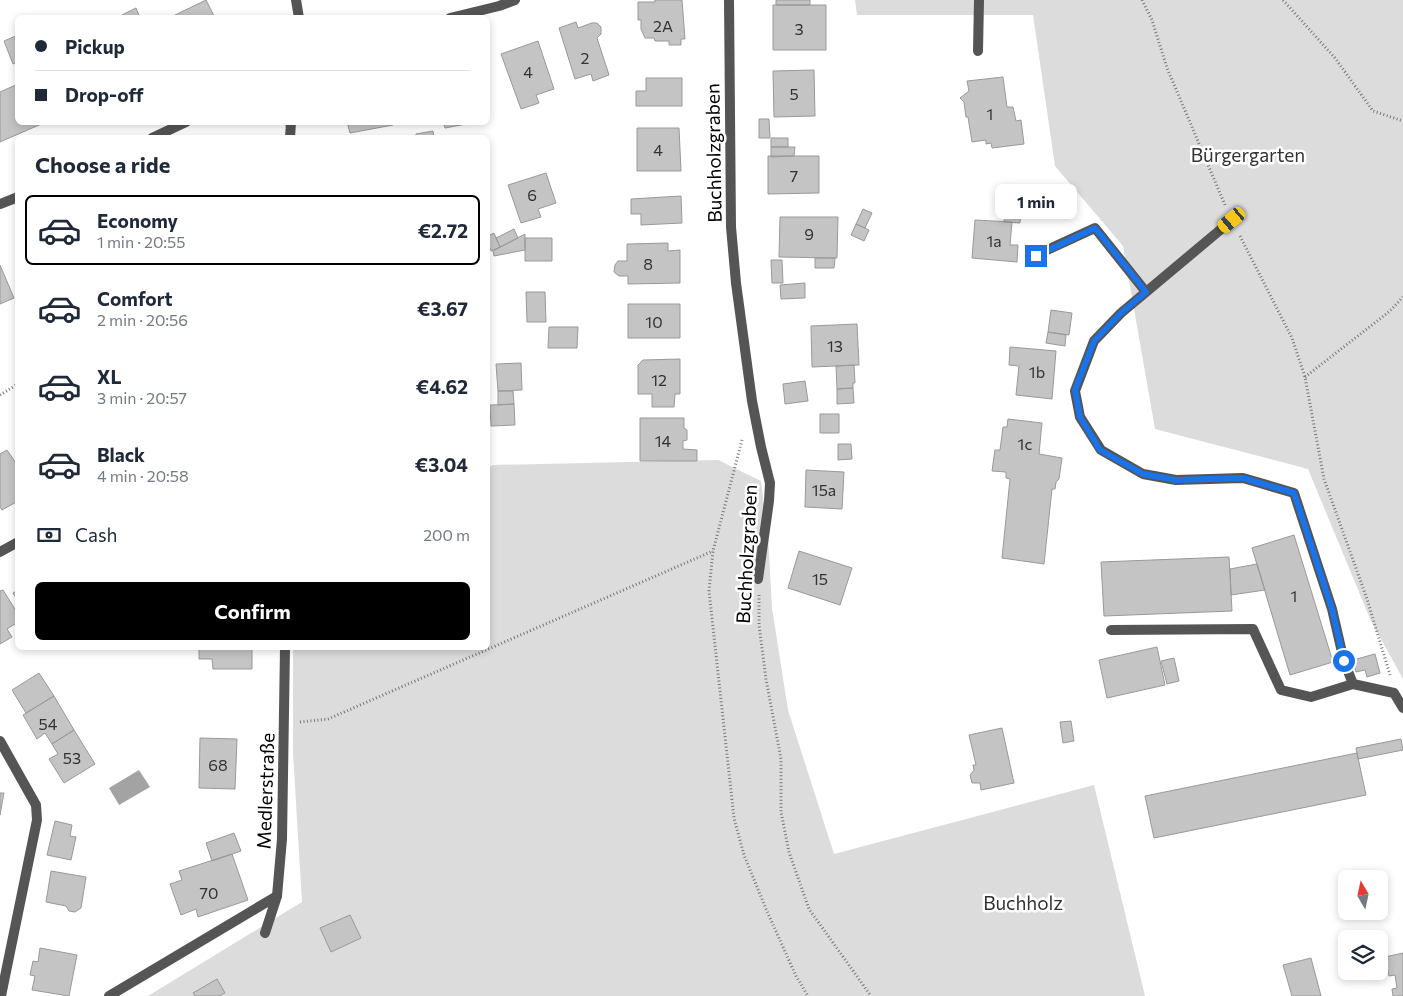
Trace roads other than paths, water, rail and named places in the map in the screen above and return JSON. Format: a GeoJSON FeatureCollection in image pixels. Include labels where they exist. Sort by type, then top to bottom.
{"type":"FeatureCollection","features":[{"type":"Feature","properties":{"kind":"street"},"geometry":{"type":"LineString","coordinates":[[296,0],[298,15]]}},
{"type":"Feature","properties":{"kind":"street"},"geometry":{"type":"LineString","coordinates":[[462,15],[515,0]]}},
{"type":"Feature","properties":{"kind":"street","name":"Buchholzgraben"},"geometry":{"type":"LineString","coordinates":[[729,0],[732,246],[752,401],[760,447],[770,483],[770,501],[758,579]]}},
{"type":"Feature","properties":{"kind":"street"},"geometry":{"type":"LineString","coordinates":[[978,52],[979,0]]}},
{"type":"Feature","properties":{"kind":"street"},"geometry":{"type":"LineString","coordinates":[[158,135],[180,125]]}},
{"type":"Feature","properties":{"kind":"street"},"geometry":{"type":"LineString","coordinates":[[0,204],[15,198]]}},
{"type":"Feature","properties":{"kind":"street"},"geometry":{"type":"LineString","coordinates":[[1232,220],[1121,313],[1094,341],[1075,390],[1080,417],[1100,450],[1143,474],[1176,480],[1243,478],[1294,493],[1332,609],[1344,661],[1352,684]]}},
{"type":"Feature","properties":{"kind":"street"},"geometry":{"type":"LineString","coordinates":[[1036,256],[1095,228],[1146,292]]}},
{"type":"Feature","properties":{"kind":"street"},"geometry":{"type":"LineString","coordinates":[[0,552],[15,544]]}},
{"type":"Feature","properties":{"kind":"street"},"geometry":{"type":"LineString","coordinates":[[1111,630],[1253,629],[1281,690],[1311,697],[1352,684],[1394,693],[1403,708]]}},
{"type":"Feature","properties":{"kind":"street","name":"Medlerstraße"},"geometry":{"type":"LineString","coordinates":[[265,933],[277,896],[282,839],[285,650]]}},
{"type":"Feature","properties":{"kind":"street"},"geometry":{"type":"LineString","coordinates":[[0,741],[36,805],[36,820],[1,996]]}},
{"type":"Feature","properties":{"kind":"street"},"geometry":{"type":"LineString","coordinates":[[109,996],[277,896]]}},
{"type":"Feature","properties":{"kind":"park label","name":"Bürgergarten"},"geometry":{"type":"Point","coordinates":[1248,154]}},
{"type":"Feature","properties":{"kind":"park label","name":"Buchholz"},"geometry":{"type":"Point","coordinates":[1023,902]}}]}
